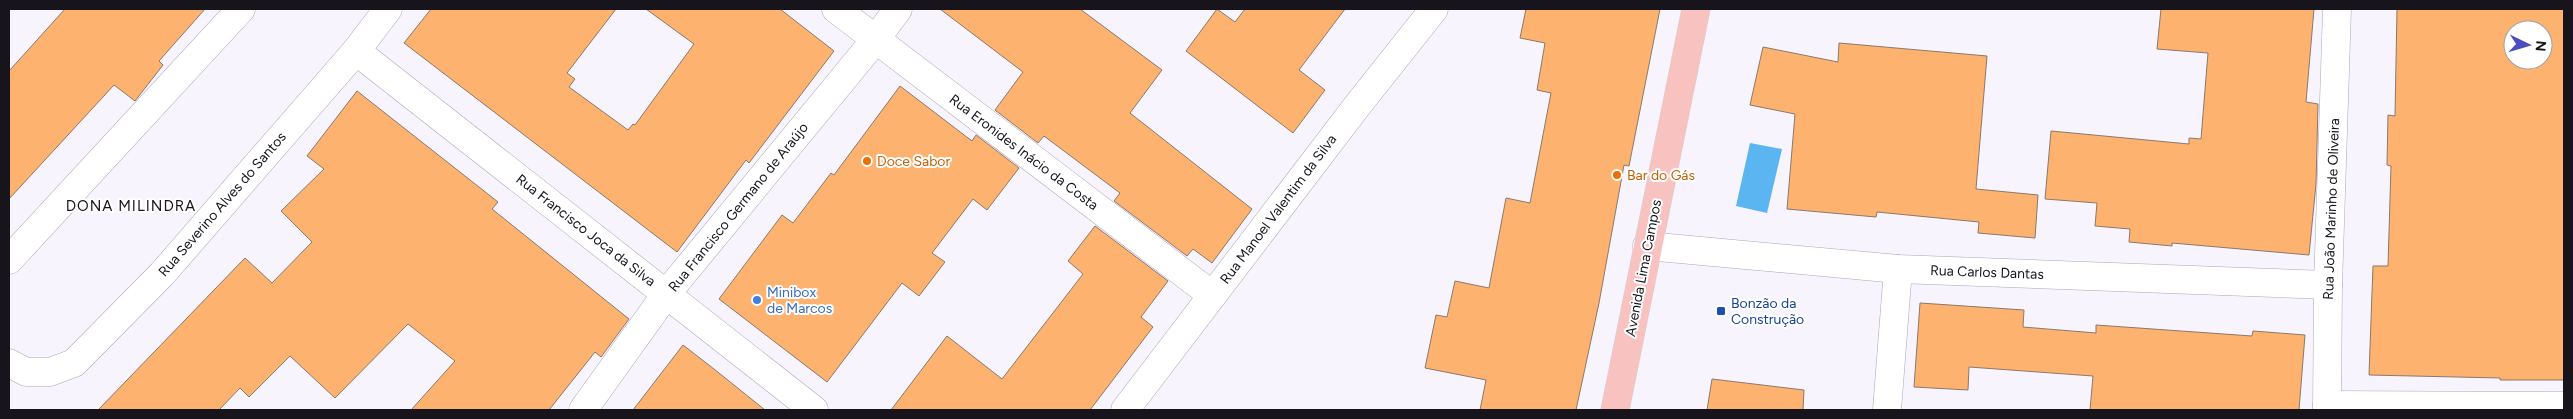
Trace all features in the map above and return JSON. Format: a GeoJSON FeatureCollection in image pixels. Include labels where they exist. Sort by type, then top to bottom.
{"type":"FeatureCollection","features":[{"type":"Feature","properties":{"kind":"main road","name":"Avenida Lima Campos"},"geometry":{"type":"LineString","coordinates":[[1615,410],[1696,9]]}},
{"type":"Feature","properties":{"kind":"street"},"geometry":{"type":"LineString","coordinates":[[9,260],[241,9]]}},
{"type":"Feature","properties":{"kind":"street","name":"Rua Severino Alves do Santos"},"geometry":{"type":"LineString","coordinates":[[9,363],[26,372],[50,372],[74,363],[162,274],[356,51],[388,9]]}},
{"type":"Feature","properties":{"kind":"street","name":"Rua Eronides Inácio da Costa"},"geometry":{"type":"LineString","coordinates":[[836,9],[1212,295]]}},
{"type":"Feature","properties":{"kind":"street","name":"Rua Francisco Germano de Araújo"},"geometry":{"type":"LineString","coordinates":[[583,410],[667,293],[876,39],[898,9]]}},
{"type":"Feature","properties":{"kind":"street","name":"Rua Manoel Valentim da Silva"},"geometry":{"type":"LineString","coordinates":[[1125,410],[1351,113],[1434,9]]}},
{"type":"Feature","properties":{"kind":"street","name":"Rua João Marinho de Oliveira"},"geometry":{"type":"LineString","coordinates":[[2327,408],[2328,285],[2337,9]]}},
{"type":"Feature","properties":{"kind":"street","name":"Rua Francisco Joca da Silva"},"geometry":{"type":"LineString","coordinates":[[356,51],[814,410]]}},
{"type":"Feature","properties":{"kind":"street","name":"Rua Carlos Dantas"},"geometry":{"type":"LineString","coordinates":[[1647,246],[1898,269],[2328,285]]}},
{"type":"Feature","properties":{"kind":"street"},"geometry":{"type":"LineString","coordinates":[[1887,410],[1898,269]]}},
{"type":"Feature","properties":{"kind":"street"},"geometry":{"type":"LineString","coordinates":[[2327,408],[2564,406]]}},
{"type":"Feature","properties":{"kind":"water"},"geometry":{"type":"Polygon","coordinates":[[[1750,143],[1782,149],[1767,213],[1736,206],[1750,143]]]}},
{"type":"Feature","properties":{"kind":"building"},"geometry":{"type":"Polygon","coordinates":[[[65,9],[205,9],[159,61],[163,65],[135,101],[114,85],[9,199],[9,71],[65,9]]]}},
{"type":"Feature","properties":{"kind":"building"},"geometry":{"type":"Polygon","coordinates":[[[431,9],[616,9],[567,73],[575,79],[569,87],[628,130],[633,124],[635,125],[694,44],[646,9],[780,9],[834,51],[749,163],[746,160],[677,252],[404,43],[431,9]]]}},
{"type":"Feature","properties":{"kind":"building"},"geometry":{"type":"Polygon","coordinates":[[[940,9],[1080,9],[1162,70],[1130,113],[1252,209],[1212,263],[1193,249],[1187,256],[1114,201],[1120,193],[1044,136],[1038,143],[995,110],[1023,72],[940,9]]]}},
{"type":"Feature","properties":{"kind":"building"},"geometry":{"type":"Polygon","coordinates":[[[1217,9],[1235,22],[1245,9],[1345,9],[1299,70],[1325,90],[1293,133],[1186,51],[1217,9]]]}},
{"type":"Feature","properties":{"kind":"building"},"geometry":{"type":"Polygon","coordinates":[[[1526,9],[1660,9],[1629,166],[1624,165],[1599,303],[1576,410],[1480,410],[1486,380],[1425,368],[1436,315],[1447,317],[1455,281],[1489,288],[1506,198],[1530,203],[1551,93],[1537,90],[1545,43],[1520,38],[1526,9]]]}},
{"type":"Feature","properties":{"kind":"building"},"geometry":{"type":"Polygon","coordinates":[[[2161,9],[2314,9],[2306,102],[2318,104],[2316,184],[2309,255],[2172,243],[2172,246],[2129,242],[2130,229],[2095,226],[2097,203],[2045,199],[2051,131],[2189,144],[2189,138],[2201,139],[2208,53],[2157,49],[2161,9]]]}},
{"type":"Feature","properties":{"kind":"building"},"geometry":{"type":"Polygon","coordinates":[[[2397,9],[2564,9],[2564,380],[2500,380],[2500,378],[2369,375],[2373,266],[2388,266],[2391,166],[2387,165],[2388,115],[2395,116],[2397,9]]]}},
{"type":"Feature","properties":{"kind":"building"},"geometry":{"type":"Polygon","coordinates":[[[1839,43],[1987,56],[1976,189],[2038,195],[2035,238],[1978,233],[1979,222],[1877,212],[1876,217],[1787,209],[1795,114],[1750,105],[1763,47],[1838,62],[1839,43]]]}},
{"type":"Feature","properties":{"kind":"building"},"geometry":{"type":"Polygon","coordinates":[[[900,86],[972,141],[976,135],[1019,168],[987,210],[973,199],[932,253],[945,262],[919,296],[902,283],[827,382],[719,299],[782,215],[793,223],[831,173],[834,175],[900,86]]]}},
{"type":"Feature","properties":{"kind":"building"},"geometry":{"type":"Polygon","coordinates":[[[357,91],[498,202],[492,209],[629,319],[601,357],[595,352],[549,410],[411,410],[455,361],[408,324],[335,398],[290,356],[249,397],[240,388],[219,410],[98,410],[245,258],[272,283],[312,242],[281,211],[324,169],[307,156],[357,91]]]}},
{"type":"Feature","properties":{"kind":"building"},"geometry":{"type":"Polygon","coordinates":[[[1095,226],[1168,281],[1141,317],[1153,327],[1090,410],[891,410],[947,336],[1002,379],[1083,274],[1068,261],[1095,226]]]}},
{"type":"Feature","properties":{"kind":"building"},"geometry":{"type":"Polygon","coordinates":[[[1920,303],[2024,310],[2023,327],[2096,333],[2096,325],[2252,336],[2253,331],[2305,335],[2299,410],[2090,410],[2093,376],[1969,367],[1968,390],[1914,387],[1920,303]]]}},
{"type":"Feature","properties":{"kind":"building"},"geometry":{"type":"Polygon","coordinates":[[[683,345],[714,369],[765,410],[633,410],[683,345]]]}},
{"type":"Feature","properties":{"kind":"building"},"geometry":{"type":"Polygon","coordinates":[[[1712,379],[1804,390],[1803,410],[1707,410],[1712,379]]]}},
{"type":"Feature","properties":{"kind":"place","name":"Doce Sabor"},"geometry":{"type":"Point","coordinates":[867,161]}},
{"type":"Feature","properties":{"kind":"place","name":"Bar do Gás"},"geometry":{"type":"Point","coordinates":[1617,175]}},
{"type":"Feature","properties":{"kind":"place","name":"Minibox de Marcos"},"geometry":{"type":"Point","coordinates":[757,300]}},
{"type":"Feature","properties":{"kind":"place","name":"Bonzão da Construção"},"geometry":{"type":"Point","coordinates":[1721,311]}},
{"type":"Feature","properties":{"kind":"district","name":"DONA MILINDRA"},"geometry":{"type":"Point","coordinates":[131,206]}}]}
